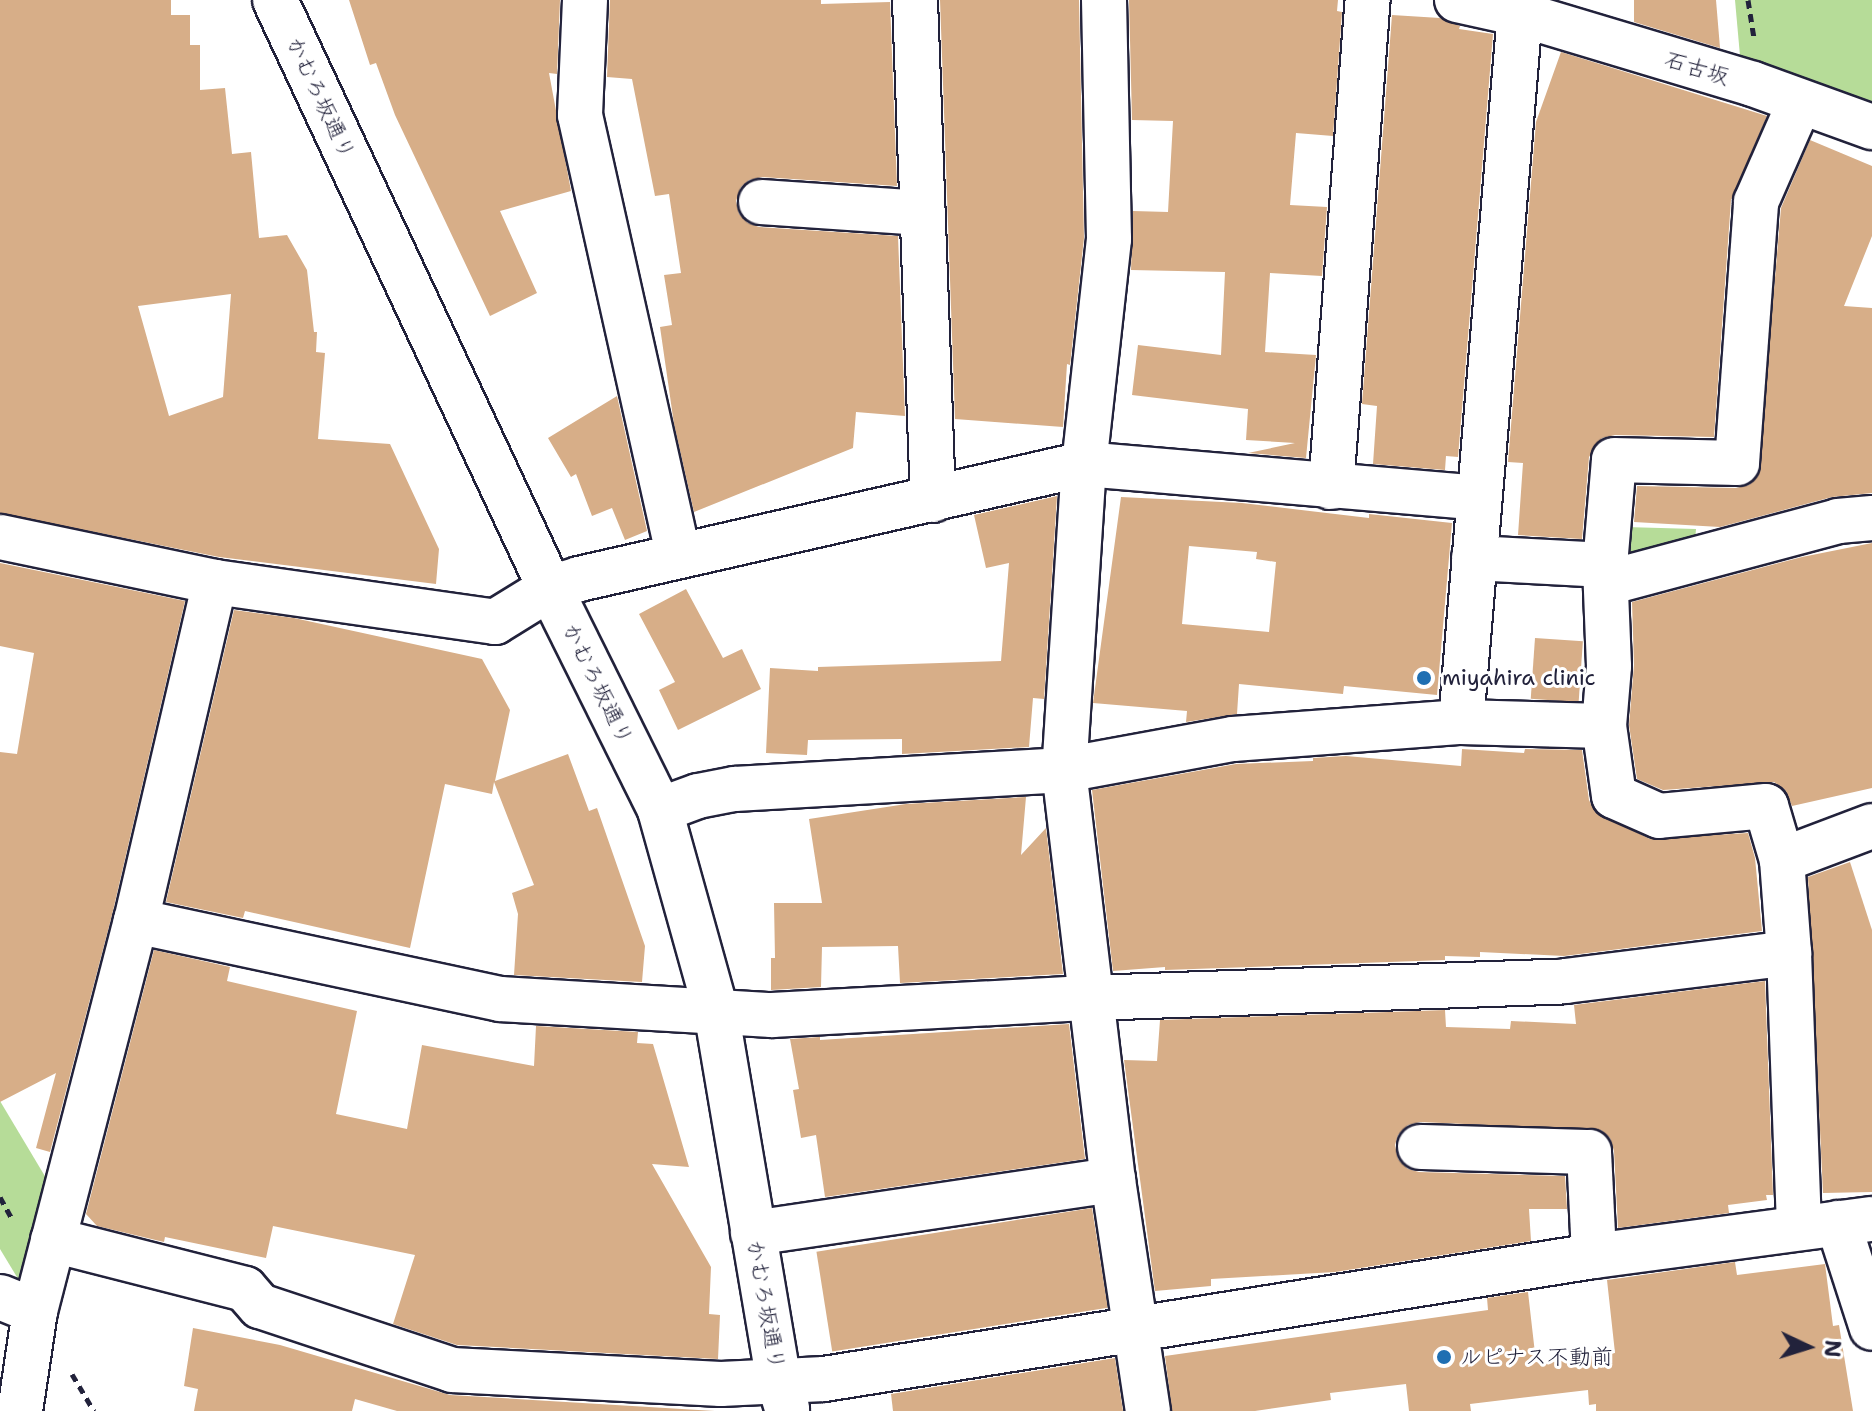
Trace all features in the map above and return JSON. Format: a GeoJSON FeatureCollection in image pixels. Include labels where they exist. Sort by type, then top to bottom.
{"type":"FeatureCollection","features":[{"type":"Feature","properties":{"kind":"street","name":"かむろ坂通り"},"geometry":{"type":"LineString","coordinates":[[275,0],[550,588],[660,810],[716,1010],[783,1396]]}},
{"type":"Feature","properties":{"kind":"street"},"geometry":{"type":"LineString","coordinates":[[585,0],[580,115],[678,555]]}},
{"type":"Feature","properties":{"kind":"street"},"geometry":{"type":"LineString","coordinates":[[915,0],[933,500]]}},
{"type":"Feature","properties":{"kind":"street"},"geometry":{"type":"LineString","coordinates":[[1104,0],[1109,239],[1084,464],[1064,770],[1113,1180],[1148,1411]]}},
{"type":"Feature","properties":{"kind":"street"},"geometry":{"type":"LineString","coordinates":[[1331,487],[1368,0]]}},
{"type":"Feature","properties":{"kind":"street"},"geometry":{"type":"LineString","coordinates":[[1461,722],[1479,498],[1485,5]]}},
{"type":"Feature","properties":{"kind":"street","name":"石古坂"},"geometry":{"type":"LineString","coordinates":[[1485,5],[1753,84],[1872,127]]}},
{"type":"Feature","properties":{"kind":"street"},"geometry":{"type":"LineString","coordinates":[[1800,102],[1756,202],[1737,463],[1614,460],[1606,574],[1609,666],[1604,726],[1614,796],[1659,816],[1766,806],[1782,860],[1789,953],[1836,1223],[1872,1328]]}},
{"type":"Feature","properties":{"kind":"street"},"geometry":{"type":"LineString","coordinates":[[761,202],[923,213]]}},
{"type":"Feature","properties":{"kind":"street"},"geometry":{"type":"LineString","coordinates":[[0,537],[215,582],[495,622],[550,588],[678,555],[1084,464],[1479,498]]}},
{"type":"Feature","properties":{"kind":"street"},"geometry":{"type":"LineString","coordinates":[[1474,558],[1606,574],[1838,521],[1872,518]]}},
{"type":"Feature","properties":{"kind":"street"},"geometry":{"type":"LineString","coordinates":[[13,1408],[18,1304],[53,1240],[136,921],[215,582]]}},
{"type":"Feature","properties":{"kind":"street"},"geometry":{"type":"LineString","coordinates":[[660,810],[698,796],[735,789],[1064,770],[1233,739],[1461,722],[1604,726]]}},
{"type":"Feature","properties":{"kind":"street"},"geometry":{"type":"LineString","coordinates":[[1782,860],[1872,826]]}},
{"type":"Feature","properties":{"kind":"street"},"geometry":{"type":"LineString","coordinates":[[136,921],[500,999],[772,1015],[1090,998],[1565,981],[1789,953]]}},
{"type":"Feature","properties":{"kind":"street"},"geometry":{"type":"LineString","coordinates":[[1420,1147],[1589,1152],[1594,1256]]}},
{"type":"Feature","properties":{"kind":"street"},"geometry":{"type":"LineString","coordinates":[[753,1233],[1113,1180]]}},
{"type":"Feature","properties":{"kind":"street"},"geometry":{"type":"LineString","coordinates":[[53,1240],[245,1289],[260,1306],[452,1370],[721,1384],[783,1396],[824,1379],[1594,1256],[1836,1223]]}},
{"type":"Feature","properties":{"kind":"path"},"geometry":{"type":"LineString","coordinates":[[1748,0],[1755,46]]}},
{"type":"Feature","properties":{"kind":"green space"},"geometry":{"type":"Polygon","coordinates":[[[1735,0],[1872,0],[1872,114],[1741,67],[1735,0]]]}},
{"type":"Feature","properties":{"kind":"green space"},"geometry":{"type":"Polygon","coordinates":[[[1625,527],[1696,529],[1694,554],[1623,569],[1625,527]]]}},
{"type":"Feature","properties":{"kind":"green space"},"geometry":{"type":"Polygon","coordinates":[[[0,1101],[49,1183],[23,1287],[0,1249],[0,1101]]]}},
{"type":"Feature","properties":{"kind":"building"},"geometry":{"type":"Polygon","coordinates":[[[0,0],[171,0],[171,15],[190,15],[190,45],[200,45],[200,90],[225,88],[232,154],[251,152],[259,238],[287,235],[307,270],[314,332],[317,332],[316,352],[325,353],[318,439],[390,444],[439,549],[436,584],[219,557],[0,513],[0,0]],[[231,294],[138,306],[169,416],[223,397],[231,294]]]}},
{"type":"Feature","properties":{"kind":"building"},"geometry":{"type":"Polygon","coordinates":[[[349,0],[560,0],[557,74],[549,73],[571,191],[500,211],[537,293],[490,316],[395,115],[376,63],[370,65],[349,0]]]}},
{"type":"Feature","properties":{"kind":"building"},"geometry":{"type":"Polygon","coordinates":[[[610,0],[821,0],[821,4],[890,2],[897,186],[762,177],[749,180],[741,187],[736,201],[739,214],[748,223],[759,227],[898,236],[905,416],[856,412],[853,448],[694,512],[674,424],[660,327],[672,325],[664,275],[681,273],[669,194],[655,196],[632,79],[607,77],[610,0]]]}},
{"type":"Feature","properties":{"kind":"building"},"geometry":{"type":"Polygon","coordinates":[[[940,0],[1079,0],[1084,238],[1070,365],[1067,364],[1063,427],[955,419],[940,0]]]}},
{"type":"Feature","properties":{"kind":"building"},"geometry":{"type":"Polygon","coordinates":[[[1129,0],[1338,0],[1337,11],[1342,12],[1333,136],[1296,133],[1290,205],[1327,207],[1322,276],[1270,273],[1265,352],[1316,355],[1306,458],[1248,453],[1295,443],[1246,440],[1248,409],[1132,395],[1138,345],[1221,355],[1225,272],[1131,270],[1133,211],[1168,212],[1173,121],[1132,120],[1129,0]]]}},
{"type":"Feature","properties":{"kind":"building"},"geometry":{"type":"Polygon","coordinates":[[[1634,0],[1716,0],[1720,48],[1634,22],[1634,0]]]}},
{"type":"Feature","properties":{"kind":"building"},"geometry":{"type":"Polygon","coordinates":[[[1392,15],[1440,18],[1460,26],[1459,29],[1493,34],[1458,457],[1446,456],[1445,470],[1373,464],[1377,406],[1362,404],[1392,15]]]}},
{"type":"Feature","properties":{"kind":"building"},"geometry":{"type":"Polygon","coordinates":[[[1561,52],[1767,116],[1731,200],[1714,437],[1615,435],[1602,438],[1589,457],[1582,539],[1518,535],[1523,463],[1508,462],[1536,122],[1561,52]]]}},
{"type":"Feature","properties":{"kind":"building"},"geometry":{"type":"Polygon","coordinates":[[[1810,140],[1872,166],[1872,236],[1844,306],[1872,308],[1872,493],[1832,497],[1720,527],[1634,522],[1637,486],[1736,488],[1749,485],[1758,476],[1781,208],[1810,140]]]}},
{"type":"Feature","properties":{"kind":"building"},"geometry":{"type":"Polygon","coordinates":[[[617,396],[647,531],[625,540],[612,508],[592,516],[576,474],[571,477],[548,438],[617,396]]]}},
{"type":"Feature","properties":{"kind":"building"},"geometry":{"type":"Polygon","coordinates":[[[1057,496],[1044,699],[1033,698],[1029,747],[902,754],[902,739],[808,740],[807,755],[766,753],[770,668],[818,671],[818,667],[1001,661],[1009,563],[986,568],[974,515],[1057,496]]]}},
{"type":"Feature","properties":{"kind":"building"},"geometry":{"type":"Polygon","coordinates":[[[1121,497],[1242,503],[1369,518],[1369,514],[1452,523],[1437,695],[1344,686],[1343,694],[1239,684],[1237,714],[1186,722],[1187,711],[1093,703],[1121,497]],[[1189,546],[1182,624],[1269,632],[1276,562],[1256,559],[1257,552],[1189,546]]]}},
{"type":"Feature","properties":{"kind":"building"},"geometry":{"type":"Polygon","coordinates":[[[1872,543],[1872,788],[1792,806],[1785,790],[1774,782],[1663,790],[1637,779],[1629,725],[1634,665],[1632,602],[1802,557],[1872,543]]]}},
{"type":"Feature","properties":{"kind":"building"},"geometry":{"type":"Polygon","coordinates":[[[0,563],[185,601],[112,915],[50,1152],[36,1148],[56,1073],[0,1102],[0,752],[17,754],[34,653],[0,646],[0,563]]]}},
{"type":"Feature","properties":{"kind":"building"},"geometry":{"type":"Polygon","coordinates":[[[686,589],[723,658],[742,649],[761,689],[678,730],[659,690],[675,682],[639,614],[686,589]]]}},
{"type":"Feature","properties":{"kind":"building"},"geometry":{"type":"Polygon","coordinates":[[[234,610],[294,618],[482,659],[510,710],[495,781],[568,754],[589,811],[597,808],[645,946],[642,982],[514,975],[518,914],[512,893],[534,885],[494,782],[492,794],[445,784],[410,948],[245,911],[243,918],[166,902],[234,610]]]}},
{"type":"Feature","properties":{"kind":"building"},"geometry":{"type":"Polygon","coordinates":[[[1535,638],[1583,641],[1579,702],[1531,699],[1535,638]]]}},
{"type":"Feature","properties":{"kind":"building"},"geometry":{"type":"Polygon","coordinates":[[[1462,749],[1524,753],[1525,749],[1582,750],[1589,800],[1595,812],[1650,839],[1748,833],[1755,858],[1762,931],[1564,956],[1480,952],[1480,957],[1445,956],[1445,960],[1113,971],[1092,790],[1236,764],[1313,761],[1313,758],[1346,756],[1461,766],[1462,749]]]}},
{"type":"Feature","properties":{"kind":"building"},"geometry":{"type":"Polygon","coordinates":[[[1026,797],[1021,855],[1046,828],[1063,974],[900,983],[898,946],[822,947],[821,987],[771,990],[771,958],[775,958],[774,903],[822,903],[809,819],[906,804],[1026,797]]]}},
{"type":"Feature","properties":{"kind":"building"},"geometry":{"type":"Polygon","coordinates":[[[1850,862],[1872,930],[1872,1192],[1823,1193],[1808,877],[1850,862]]]}},
{"type":"Feature","properties":{"kind":"building"},"geometry":{"type":"Polygon","coordinates":[[[154,950],[230,967],[227,981],[357,1011],[336,1114],[407,1129],[422,1045],[534,1066],[536,1026],[638,1032],[637,1043],[653,1044],[689,1167],[652,1164],[711,1267],[709,1314],[720,1315],[718,1359],[457,1345],[393,1324],[415,1255],[273,1226],[266,1258],[165,1237],[164,1242],[97,1226],[86,1214],[154,950]]]}},
{"type":"Feature","properties":{"kind":"building"},"geometry":{"type":"Polygon","coordinates":[[[1765,981],[1773,1195],[1766,1195],[1767,1200],[1728,1205],[1729,1213],[1618,1228],[1614,1151],[1610,1138],[1601,1130],[1420,1122],[1408,1125],[1398,1135],[1395,1145],[1398,1159],[1408,1169],[1419,1172],[1565,1176],[1567,1209],[1529,1209],[1531,1241],[1335,1272],[1211,1279],[1211,1286],[1155,1291],[1124,1060],[1157,1061],[1160,1020],[1445,1010],[1446,1027],[1510,1029],[1511,1021],[1576,1024],[1574,1005],[1765,981]]]}},
{"type":"Feature","properties":{"kind":"building"},"geometry":{"type":"Polygon","coordinates":[[[1069,1024],[1085,1159],[825,1197],[816,1135],[801,1138],[793,1090],[799,1089],[790,1039],[820,1037],[820,1040],[1069,1024]]]}},
{"type":"Feature","properties":{"kind":"building"},"geometry":{"type":"Polygon","coordinates":[[[1092,1208],[1108,1308],[832,1351],[816,1252],[1092,1208]]]}},
{"type":"Feature","properties":{"kind":"building"},"geometry":{"type":"Polygon","coordinates":[[[1735,1262],[1737,1275],[1825,1264],[1833,1326],[1839,1325],[1853,1411],[1596,1411],[1596,1404],[1589,1405],[1588,1390],[1470,1404],[1471,1411],[1409,1411],[1406,1384],[1330,1393],[1331,1400],[1255,1411],[1172,1411],[1165,1356],[1488,1310],[1487,1298],[1528,1292],[1536,1362],[1615,1353],[1607,1280],[1735,1262]]]}},
{"type":"Feature","properties":{"kind":"building"},"geometry":{"type":"Polygon","coordinates":[[[193,1328],[280,1345],[450,1395],[715,1411],[397,1411],[355,1399],[352,1411],[194,1411],[198,1389],[184,1386],[193,1328]]]}},
{"type":"Feature","properties":{"kind":"building"},"geometry":{"type":"Polygon","coordinates":[[[1115,1358],[1123,1411],[893,1411],[891,1394],[1115,1358]]]}},
{"type":"Feature","properties":{"kind":"place","name":"miyahira clinic"},"geometry":{"type":"Point","coordinates":[1424,678]}},
{"type":"Feature","properties":{"kind":"place","name":"ルピナス不動前"},"geometry":{"type":"Point","coordinates":[1444,1357]}}]}
